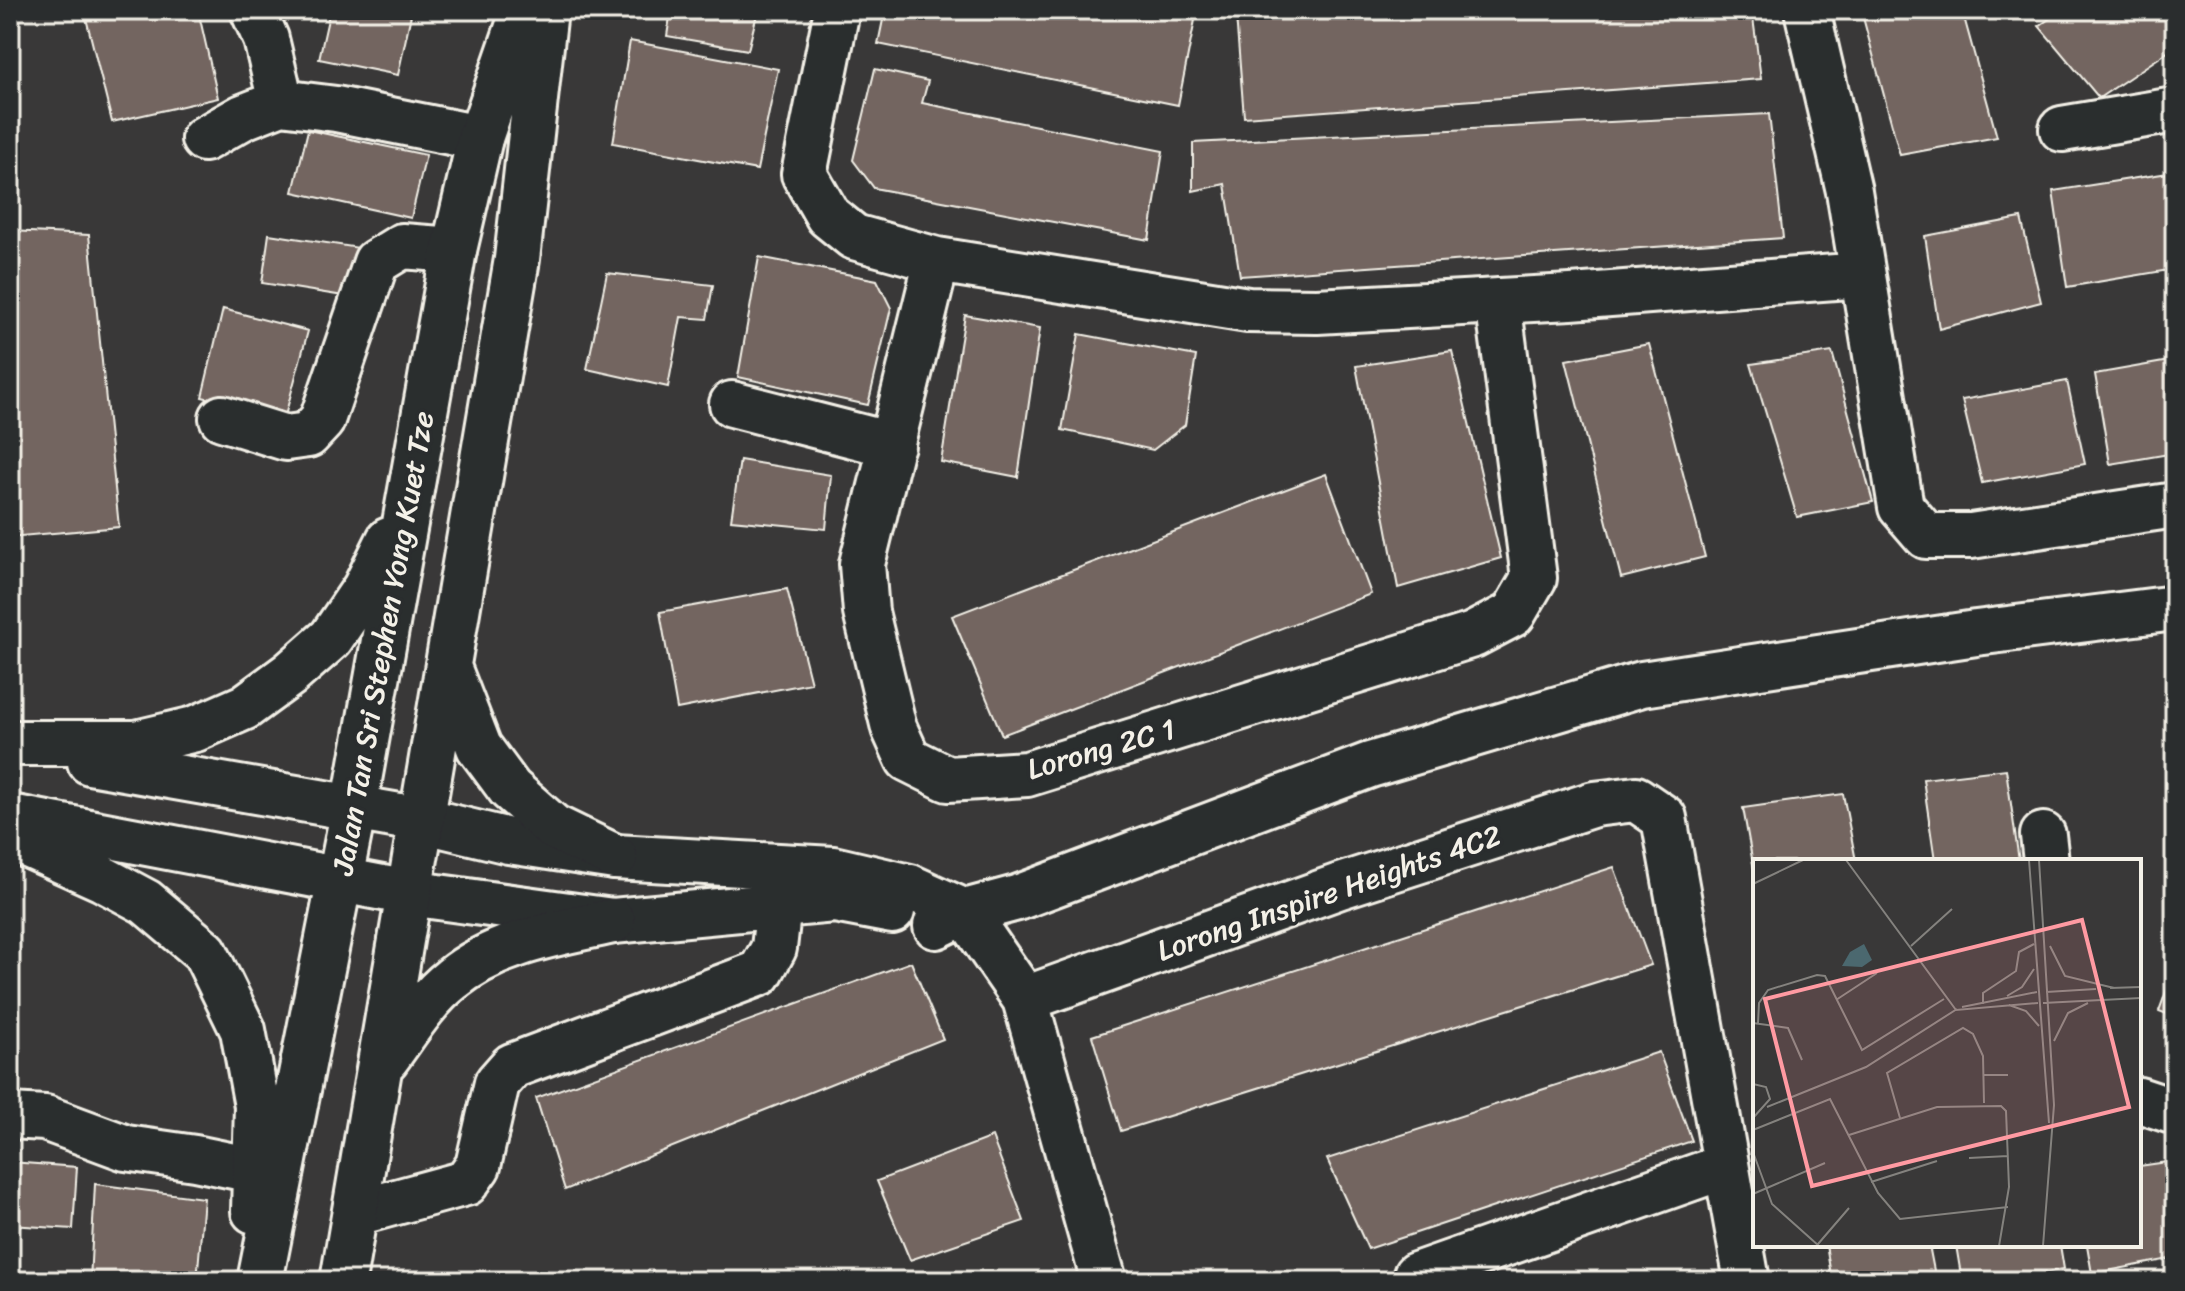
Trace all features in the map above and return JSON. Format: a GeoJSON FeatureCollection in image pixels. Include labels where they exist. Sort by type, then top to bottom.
{"type":"FeatureCollection","features":[{"type":"Feature","properties":{"kind":"street"},"geometry":{"type":"LineString","coordinates":[[253,10],[266,39],[281,102]]}},
{"type":"Feature","properties":{"kind":"street","name":"Jalan Tan Sri Stephen Yong Kuet Tze"},"geometry":{"type":"LineString","coordinates":[[257,1281],[354,808],[454,250],[480,138],[524,10]]}},
{"type":"Feature","properties":{"kind":"street"},"geometry":{"type":"LineString","coordinates":[[343,1281],[517,259],[545,10]]}},
{"type":"Feature","properties":{"kind":"street"},"geometry":{"type":"LineString","coordinates":[[837,10],[804,174],[828,216],[854,237],[937,260],[1248,310],[1317,311],[1498,301],[1862,275]]}},
{"type":"Feature","properties":{"kind":"street"},"geometry":{"type":"LineString","coordinates":[[1807,10],[1849,191],[1901,507],[1926,536],[1971,536],[2175,505]]}},
{"type":"Feature","properties":{"kind":"street"},"geometry":{"type":"LineString","coordinates":[[204,139],[243,117],[281,102],[336,109],[480,138]]}},
{"type":"Feature","properties":{"kind":"street"},"geometry":{"type":"LineString","coordinates":[[2062,129],[2175,110]]}},
{"type":"Feature","properties":{"kind":"street"},"geometry":{"type":"LineString","coordinates":[[222,418],[286,438],[308,435],[322,420],[376,262],[402,246],[454,250]]}},
{"type":"Feature","properties":{"kind":"street","name":"Lorong 2C 1"},"geometry":{"type":"LineString","coordinates":[[937,260],[862,564],[866,612],[894,728],[908,759],[948,779],[1027,774],[1473,635],[1513,614],[1534,578],[1498,301]]}},
{"type":"Feature","properties":{"kind":"street"},"geometry":{"type":"LineString","coordinates":[[732,404],[892,445]]}},
{"type":"Feature","properties":{"kind":"street"},"geometry":{"type":"LineString","coordinates":[[10,746],[136,743],[195,729],[245,707],[290,674],[331,638],[365,588],[411,494]]}},
{"type":"Feature","properties":{"kind":"street"},"geometry":{"type":"LineString","coordinates":[[380,1067],[421,1011],[452,978],[501,949],[553,934],[613,921],[834,900],[951,919],[1017,898],[1370,765],[1642,684],[1976,633],[2175,608]]}},
{"type":"Feature","properties":{"kind":"street"},"geometry":{"type":"LineString","coordinates":[[448,667],[479,747],[510,789],[553,827],[615,857]]}},
{"type":"Feature","properties":{"kind":"street"},"geometry":{"type":"LineString","coordinates":[[10,746],[422,820],[509,841],[615,857],[833,869],[910,887],[951,919],[960,940],[1025,999],[1104,1281]]}},
{"type":"Feature","properties":{"kind":"street","name":"Lorong Inspire Heights 4C2"},"geometry":{"type":"LineString","coordinates":[[1025,999],[1340,886],[1594,804],[1636,799],[1664,818],[1726,1166]]}},
{"type":"Feature","properties":{"kind":"street"},"geometry":{"type":"LineString","coordinates":[[10,817],[409,893],[613,921]]}},
{"type":"Feature","properties":{"kind":"street"},"geometry":{"type":"LineString","coordinates":[[10,837],[146,902],[205,952],[243,1030],[257,1106],[253,1170],[257,1281]]}},
{"type":"Feature","properties":{"kind":"street"},"geometry":{"type":"LineString","coordinates":[[356,1213],[466,1183],[478,1166],[497,1083],[512,1066],[760,973],[774,948],[779,904]]}},
{"type":"Feature","properties":{"kind":"street"},"geometry":{"type":"LineString","coordinates":[[2141,1101],[2175,1112]]}},
{"type":"Feature","properties":{"kind":"street"},"geometry":{"type":"LineString","coordinates":[[10,1116],[45,1118],[126,1148],[253,1170]]}},
{"type":"Feature","properties":{"kind":"street"},"geometry":{"type":"LineString","coordinates":[[1416,1275],[1726,1166],[1747,1281]]}},
{"type":"Feature","properties":{"kind":"building"},"geometry":{"type":"Polygon","coordinates":[[[84,10],[198,10],[218,98],[112,122],[84,10]]]}},
{"type":"Feature","properties":{"kind":"building"},"geometry":{"type":"Polygon","coordinates":[[[330,10],[412,10],[398,75],[319,59],[330,10]]]}},
{"type":"Feature","properties":{"kind":"building"},"geometry":{"type":"Polygon","coordinates":[[[671,10],[758,10],[748,50],[667,36],[671,10]]]}},
{"type":"Feature","properties":{"kind":"building"},"geometry":{"type":"Polygon","coordinates":[[[885,10],[1197,10],[1178,105],[878,44],[885,10]]]}},
{"type":"Feature","properties":{"kind":"building"},"geometry":{"type":"Polygon","coordinates":[[[1321,10],[1752,10],[1761,79],[1244,117],[1236,16],[1321,10]]]}},
{"type":"Feature","properties":{"kind":"building"},"geometry":{"type":"Polygon","coordinates":[[[1861,10],[1962,10],[1997,137],[1900,155],[1861,10]]]}},
{"type":"Feature","properties":{"kind":"building"},"geometry":{"type":"Polygon","coordinates":[[[2062,10],[2175,10],[2175,47],[2099,98],[2039,26],[2062,10]]]}},
{"type":"Feature","properties":{"kind":"building"},"geometry":{"type":"Polygon","coordinates":[[[630,41],[778,69],[757,170],[613,143],[630,41]]]}},
{"type":"Feature","properties":{"kind":"building"},"geometry":{"type":"Polygon","coordinates":[[[875,69],[928,81],[922,103],[1163,151],[1149,240],[874,188],[853,160],[875,69]]]}},
{"type":"Feature","properties":{"kind":"building"},"geometry":{"type":"Polygon","coordinates":[[[1769,114],[1783,238],[1240,276],[1225,184],[1193,191],[1193,143],[1769,114]]]}},
{"type":"Feature","properties":{"kind":"building"},"geometry":{"type":"Polygon","coordinates":[[[308,130],[426,155],[411,218],[293,192],[308,130]]]}},
{"type":"Feature","properties":{"kind":"building"},"geometry":{"type":"Polygon","coordinates":[[[2175,172],[2175,269],[2067,287],[2053,191],[2175,172]]]}},
{"type":"Feature","properties":{"kind":"building"},"geometry":{"type":"Polygon","coordinates":[[[2021,218],[2041,302],[1939,329],[1925,236],[2021,218]]]}},
{"type":"Feature","properties":{"kind":"building"},"geometry":{"type":"Polygon","coordinates":[[[10,231],[89,235],[119,527],[10,537],[10,231]]]}},
{"type":"Feature","properties":{"kind":"building"},"geometry":{"type":"Polygon","coordinates":[[[269,234],[359,248],[350,297],[262,283],[269,234]]]}},
{"type":"Feature","properties":{"kind":"building"},"geometry":{"type":"Polygon","coordinates":[[[759,257],[877,280],[891,308],[868,405],[738,377],[759,257]]]}},
{"type":"Feature","properties":{"kind":"building"},"geometry":{"type":"Polygon","coordinates":[[[607,273],[713,285],[707,319],[681,317],[668,387],[587,369],[607,273]]]}},
{"type":"Feature","properties":{"kind":"building"},"geometry":{"type":"Polygon","coordinates":[[[223,309],[308,331],[285,416],[202,397],[223,309]]]}},
{"type":"Feature","properties":{"kind":"building"},"geometry":{"type":"Polygon","coordinates":[[[965,315],[1040,328],[1018,477],[941,462],[965,315]]]}},
{"type":"Feature","properties":{"kind":"building"},"geometry":{"type":"Polygon","coordinates":[[[1079,334],[1196,356],[1185,425],[1153,450],[1062,430],[1079,334]]]}},
{"type":"Feature","properties":{"kind":"building"},"geometry":{"type":"Polygon","coordinates":[[[1649,344],[1705,557],[1621,578],[1566,360],[1649,344]]]}},
{"type":"Feature","properties":{"kind":"building"},"geometry":{"type":"Polygon","coordinates":[[[1452,351],[1501,558],[1398,588],[1356,366],[1452,351]]]}},
{"type":"Feature","properties":{"kind":"building"},"geometry":{"type":"Polygon","coordinates":[[[1832,352],[1873,502],[1797,517],[1751,364],[1832,352]]]}},
{"type":"Feature","properties":{"kind":"building"},"geometry":{"type":"Polygon","coordinates":[[[2175,360],[2175,453],[2110,464],[2095,374],[2175,360]]]}},
{"type":"Feature","properties":{"kind":"building"},"geometry":{"type":"Polygon","coordinates":[[[2067,381],[2085,464],[1982,483],[1962,400],[2067,381]]]}},
{"type":"Feature","properties":{"kind":"building"},"geometry":{"type":"Polygon","coordinates":[[[740,460],[831,475],[826,529],[731,520],[740,460]]]}},
{"type":"Feature","properties":{"kind":"building"},"geometry":{"type":"Polygon","coordinates":[[[1326,474],[1371,594],[1002,735],[952,616],[1326,474]]]}},
{"type":"Feature","properties":{"kind":"building"},"geometry":{"type":"Polygon","coordinates":[[[787,589],[811,683],[677,709],[660,612],[787,589]]]}},
{"type":"Feature","properties":{"kind":"building"},"geometry":{"type":"Polygon","coordinates":[[[2006,769],[2019,859],[1935,859],[1923,779],[2006,769]]]}},
{"type":"Feature","properties":{"kind":"building"},"geometry":{"type":"Polygon","coordinates":[[[1843,794],[1856,859],[1753,859],[1753,864],[1743,808],[1843,794]]]}},
{"type":"Feature","properties":{"kind":"building"},"geometry":{"type":"Polygon","coordinates":[[[1614,867],[1651,965],[1121,1131],[1092,1036],[1614,867]]]}},
{"type":"Feature","properties":{"kind":"building"},"geometry":{"type":"Polygon","coordinates":[[[911,962],[943,1039],[565,1190],[536,1098],[911,962]]]}},
{"type":"Feature","properties":{"kind":"building"},"geometry":{"type":"Polygon","coordinates":[[[2175,968],[2175,1017],[2159,1011],[2175,968]]]}},
{"type":"Feature","properties":{"kind":"building"},"geometry":{"type":"Polygon","coordinates":[[[1659,1052],[1692,1141],[1368,1249],[1327,1159],[1659,1052]]]}},
{"type":"Feature","properties":{"kind":"building"},"geometry":{"type":"Polygon","coordinates":[[[992,1137],[1024,1221],[910,1260],[877,1181],[992,1137]]]}},
{"type":"Feature","properties":{"kind":"building"},"geometry":{"type":"Polygon","coordinates":[[[2174,1161],[2175,1258],[2092,1274],[2087,1247],[2141,1247],[2141,1166],[2174,1161]]]}},
{"type":"Feature","properties":{"kind":"building"},"geometry":{"type":"Polygon","coordinates":[[[10,1162],[77,1167],[73,1229],[10,1225],[10,1162]]]}},
{"type":"Feature","properties":{"kind":"building"},"geometry":{"type":"Polygon","coordinates":[[[95,1184],[204,1198],[197,1281],[90,1281],[95,1184]]]}},
{"type":"Feature","properties":{"kind":"building"},"geometry":{"type":"Polygon","coordinates":[[[1826,1247],[1929,1247],[1936,1281],[1832,1281],[1826,1247]]]}},
{"type":"Feature","properties":{"kind":"building"},"geometry":{"type":"Polygon","coordinates":[[[1956,1247],[2060,1247],[2064,1269],[2003,1281],[1962,1281],[1956,1247]]]}}]}
